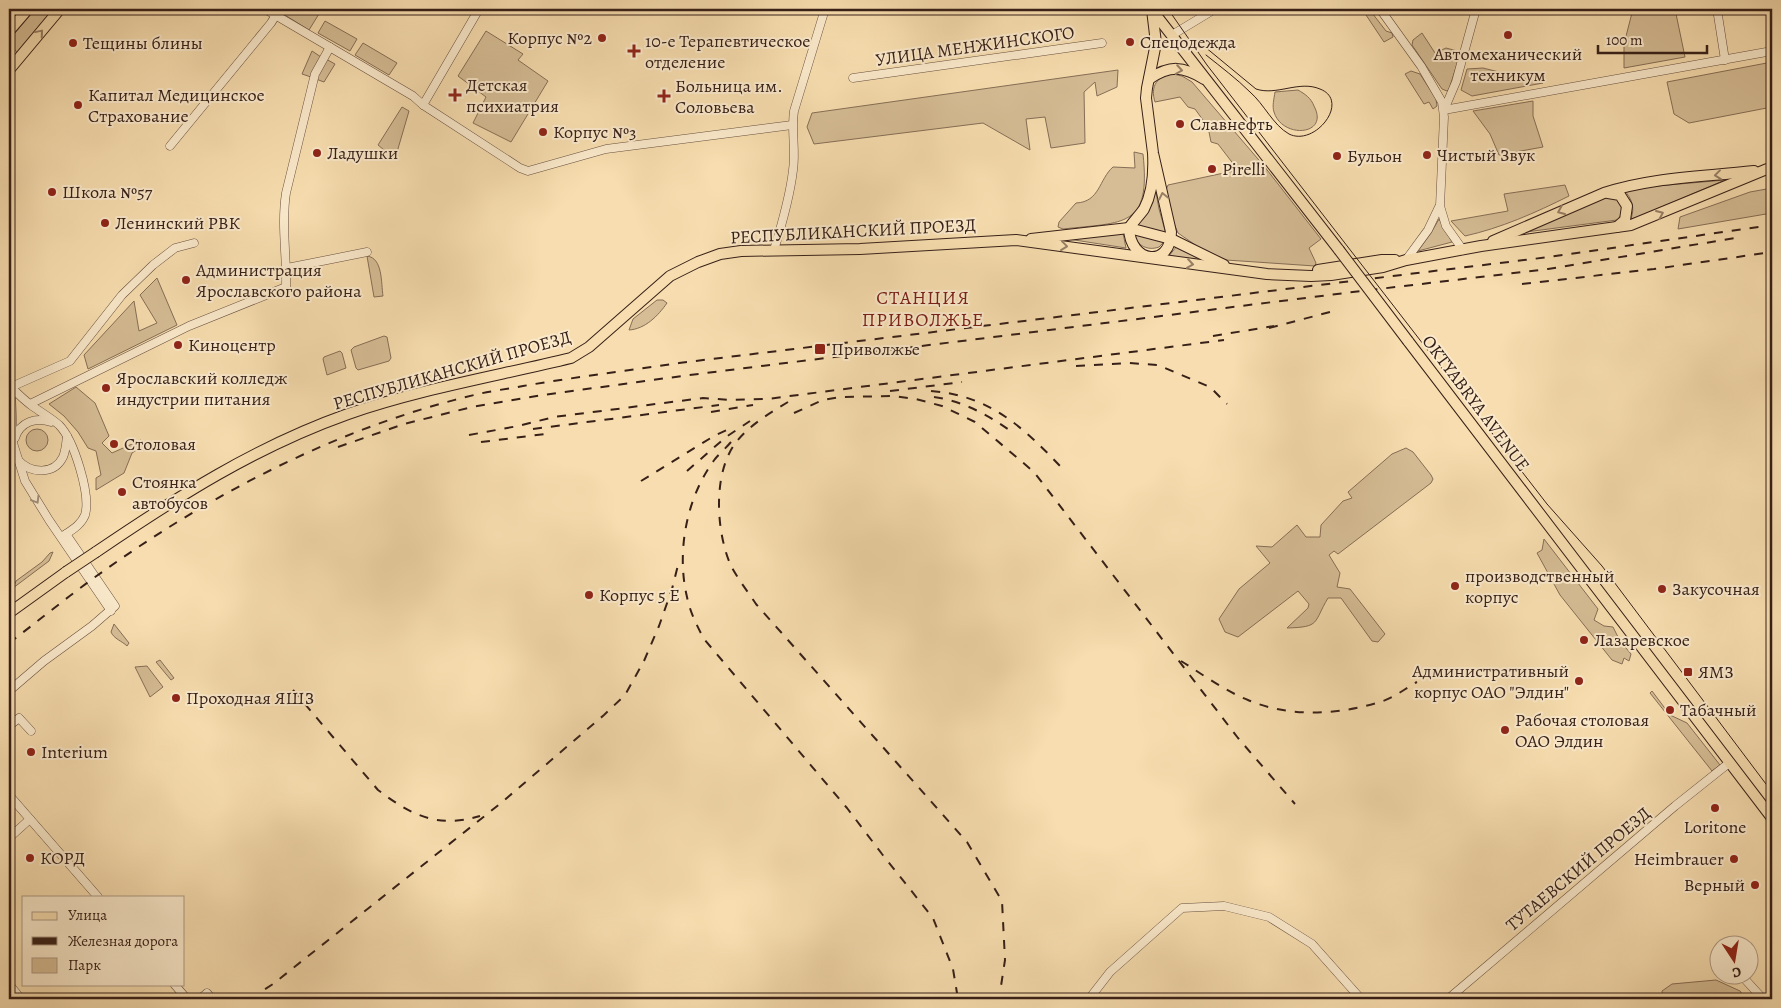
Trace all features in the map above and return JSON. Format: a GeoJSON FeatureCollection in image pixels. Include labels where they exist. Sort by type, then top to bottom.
{"type":"FeatureCollection","features":[{"type":"Feature","properties":{"kind":"main road"},"geometry":{"type":"LineString","coordinates":[[9,32],[28,9]]}},
{"type":"Feature","properties":{"kind":"main road"},"geometry":{"type":"LineString","coordinates":[[9,70],[60,9]]}},
{"type":"Feature","properties":{"kind":"main road"},"geometry":{"type":"LineString","coordinates":[[1152,9],[1156,43],[1146,98],[1153,152],[1171,239],[1164,253],[1147,258],[1141,255],[1132,244],[1128,228],[1138,217],[1148,200],[1153,172],[1153,152]]}},
{"type":"Feature","properties":{"kind":"main road","name":"OKTYABRYA AVENUE"},"geometry":{"type":"LineString","coordinates":[[1152,9],[1339,250],[1772,818]]}},
{"type":"Feature","properties":{"kind":"main road"},"geometry":{"type":"LineString","coordinates":[[1149,79],[1160,71],[1174,68],[1196,74],[1210,82]]}},
{"type":"Feature","properties":{"kind":"main road","name":"РЕСПУБЛИКАНСКИЙ ПРОЕЗД"},"geometry":{"type":"LineString","coordinates":[[1016,240],[1277,274],[1382,260],[1406,260],[1481,246],[1614,228],[1645,220],[1769,169]]}},
{"type":"Feature","properties":{"kind":"main road","name":"РЕСПУБЛИКАНСКИЙ ПРОЕЗД"},"geometry":{"type":"LineString","coordinates":[[1481,246],[1604,193],[1642,183],[1769,169]]}},
{"type":"Feature","properties":{"kind":"main road"},"geometry":{"type":"LineString","coordinates":[[1604,193],[1612,192],[1620,195],[1627,206],[1625,220],[1614,228]]}},
{"type":"Feature","properties":{"kind":"main road","name":"РЕСПУБЛИКАНСКИЙ ПРОЕЗД"},"geometry":{"type":"LineString","coordinates":[[9,613],[66,572],[183,494],[217,474],[288,439],[347,414],[386,402],[571,358],[589,347],[670,276],[698,262],[720,254],[741,251],[860,249],[1016,240],[1128,228],[1171,239],[1234,269]]}},
{"type":"Feature","properties":{"kind":"street"},"geometry":{"type":"LineString","coordinates":[[264,9],[412,96],[520,168],[528,171],[606,149],[792,125]]}},
{"type":"Feature","properties":{"kind":"street"},"geometry":{"type":"LineString","coordinates":[[422,104],[479,9]]}},
{"type":"Feature","properties":{"kind":"street"},"geometry":{"type":"LineString","coordinates":[[774,250],[793,171],[792,125],[794,111],[825,9]]}},
{"type":"Feature","properties":{"kind":"street"},"geometry":{"type":"LineString","coordinates":[[1172,35],[1214,9]]}},
{"type":"Feature","properties":{"kind":"street"},"geometry":{"type":"LineString","coordinates":[[1380,9],[1435,88],[1444,110]]}},
{"type":"Feature","properties":{"kind":"street"},"geometry":{"type":"LineString","coordinates":[[1464,250],[1446,226],[1440,206],[1444,110],[1456,82],[1476,9]]}},
{"type":"Feature","properties":{"kind":"street"},"geometry":{"type":"LineString","coordinates":[[1717,9],[1725,60]]}},
{"type":"Feature","properties":{"kind":"street"},"geometry":{"type":"LineString","coordinates":[[170,146],[276,15]]}},
{"type":"Feature","properties":{"kind":"street","name":"УЛИЦА МЕНЖИНСКОГО"},"geometry":{"type":"LineString","coordinates":[[853,78],[1102,43]]}},
{"type":"Feature","properties":{"kind":"street"},"geometry":{"type":"LineString","coordinates":[[30,404],[189,326],[286,288],[283,229],[286,193],[315,74],[330,47]]}},
{"type":"Feature","properties":{"kind":"street"},"geometry":{"type":"LineString","coordinates":[[1444,110],[1772,52]]}},
{"type":"Feature","properties":{"kind":"street"},"geometry":{"type":"LineString","coordinates":[[1406,260],[1428,230],[1440,206]]}},
{"type":"Feature","properties":{"kind":"street"},"geometry":{"type":"LineString","coordinates":[[10,385],[70,361],[122,296],[153,265],[175,248],[194,243]]}},
{"type":"Feature","properties":{"kind":"street"},"geometry":{"type":"LineString","coordinates":[[286,268],[367,252]]}},
{"type":"Feature","properties":{"kind":"street"},"geometry":{"type":"LineString","coordinates":[[10,385],[30,404],[60,426],[67,436],[78,460],[85,498],[85,514],[79,525],[64,536]]}},
{"type":"Feature","properties":{"kind":"street"},"geometry":{"type":"LineString","coordinates":[[9,691],[44,661],[113,608],[25,481],[14,451],[10,385]]}},
{"type":"Feature","properties":{"kind":"street"},"geometry":{"type":"LineString","coordinates":[[60,426],[38,419],[26,422],[17,431],[14,451],[24,466],[32,470],[42,471],[52,468],[59,463],[64,455],[67,436]]}},
{"type":"Feature","properties":{"kind":"street"},"geometry":{"type":"LineString","coordinates":[[9,726],[19,718],[31,731]]}},
{"type":"Feature","properties":{"kind":"street","name":"ТУТАЕВСКИЙ ПРОЕЗД"},"geometry":{"type":"LineString","coordinates":[[1448,999],[1675,806],[1730,763]]}},
{"type":"Feature","properties":{"kind":"street"},"geometry":{"type":"LineString","coordinates":[[9,795],[97,896]]}},
{"type":"Feature","properties":{"kind":"street"},"geometry":{"type":"LineString","coordinates":[[9,838],[30,819]]}},
{"type":"Feature","properties":{"kind":"street"},"geometry":{"type":"LineString","coordinates":[[1089,999],[1110,972],[1182,908],[1224,906],[1269,917],[1312,944],[1360,999]]}},
{"type":"Feature","properties":{"kind":"street"},"geometry":{"type":"LineString","coordinates":[[9,984],[22,999]]}},
{"type":"Feature","properties":{"kind":"street"},"geometry":{"type":"LineString","coordinates":[[176,986],[187,999]]}},
{"type":"Feature","properties":{"kind":"street"},"geometry":{"type":"LineString","coordinates":[[1751,986],[1763,999]]}},
{"type":"Feature","properties":{"kind":"street"},"geometry":{"type":"LineString","coordinates":[[200,999],[207,993],[212,999]]}},
{"type":"Feature","properties":{"kind":"green space"},"geometry":{"type":"Polygon","coordinates":[[[35,9],[53,9],[17,52],[9,45],[9,40],[35,9]]]}},
{"type":"Feature","properties":{"kind":"green space"},"geometry":{"type":"Polygon","coordinates":[[[282,9],[322,9],[309,30],[280,12],[282,9]]]}},
{"type":"Feature","properties":{"kind":"green space"},"geometry":{"type":"Polygon","coordinates":[[[1362,9],[1369,9],[1386,31],[1392,33],[1393,37],[1384,42],[1362,9]]]}},
{"type":"Feature","properties":{"kind":"green space"},"geometry":{"type":"Polygon","coordinates":[[[1633,9],[1675,9],[1685,57],[1624,68],[1624,44],[1633,9]]]}},
{"type":"Feature","properties":{"kind":"green space"},"geometry":{"type":"Polygon","coordinates":[[[325,21],[357,39],[350,51],[318,33],[325,21]]]}},
{"type":"Feature","properties":{"kind":"green space"},"geometry":{"type":"Polygon","coordinates":[[[486,31],[523,54],[518,60],[548,81],[511,142],[473,123],[486,97],[458,76],[486,31]]]}},
{"type":"Feature","properties":{"kind":"green space"},"geometry":{"type":"Polygon","coordinates":[[[1422,33],[1435,53],[1446,48],[1461,52],[1447,91],[1442,89],[1412,45],[1413,40],[1422,33]]]}},
{"type":"Feature","properties":{"kind":"green space"},"geometry":{"type":"Polygon","coordinates":[[[363,43],[397,63],[389,75],[355,55],[363,43]]]}},
{"type":"Feature","properties":{"kind":"green space"},"geometry":{"type":"Polygon","coordinates":[[[312,51],[321,57],[311,77],[302,74],[312,51]]]}},
{"type":"Feature","properties":{"kind":"green space"},"geometry":{"type":"Polygon","coordinates":[[[326,59],[335,64],[324,82],[316,79],[326,59]]]}},
{"type":"Feature","properties":{"kind":"green space"},"geometry":{"type":"Polygon","coordinates":[[[1772,62],[1772,107],[1689,123],[1674,114],[1667,82],[1772,62]]]}},
{"type":"Feature","properties":{"kind":"green space"},"geometry":{"type":"Polygon","coordinates":[[[1483,68],[1543,83],[1472,96],[1461,90],[1467,69],[1483,68]]]}},
{"type":"Feature","properties":{"kind":"green space"},"geometry":{"type":"Polygon","coordinates":[[[1118,70],[1117,87],[1097,96],[1095,82],[1084,92],[1085,143],[1051,148],[1045,117],[1026,119],[1030,150],[983,123],[814,144],[807,127],[812,113],[1118,70]]]}},
{"type":"Feature","properties":{"kind":"green space"},"geometry":{"type":"Polygon","coordinates":[[[1411,71],[1420,74],[1436,99],[1437,106],[1433,109],[1429,102],[1424,104],[1405,74],[1411,71]]]}},
{"type":"Feature","properties":{"kind":"green space"},"geometry":{"type":"Polygon","coordinates":[[[1173,74],[1182,76],[1192,82],[1264,166],[1321,239],[1309,248],[1316,263],[1315,266],[1226,260],[1204,251],[1178,233],[1172,219],[1166,190],[1168,185],[1238,170],[1218,144],[1211,142],[1208,127],[1195,109],[1188,107],[1180,97],[1155,102],[1153,91],[1156,83],[1163,77],[1173,74]]]}},
{"type":"Feature","properties":{"kind":"green space"},"geometry":{"type":"Polygon","coordinates":[[[1298,90],[1311,101],[1317,116],[1316,123],[1310,128],[1303,130],[1294,130],[1286,127],[1279,121],[1273,110],[1275,92],[1298,90]]]}},
{"type":"Feature","properties":{"kind":"green space"},"geometry":{"type":"Polygon","coordinates":[[[1533,101],[1533,116],[1543,147],[1499,155],[1490,134],[1473,111],[1533,101]]]}},
{"type":"Feature","properties":{"kind":"green space"},"geometry":{"type":"Polygon","coordinates":[[[402,107],[409,111],[395,159],[378,145],[402,107]]]}},
{"type":"Feature","properties":{"kind":"green space"},"geometry":{"type":"Polygon","coordinates":[[[1134,152],[1143,154],[1143,196],[1138,208],[1129,217],[1118,222],[1103,225],[1063,229],[1058,227],[1059,222],[1076,203],[1084,202],[1095,194],[1113,167],[1135,168],[1134,152]]]}},
{"type":"Feature","properties":{"kind":"green space"},"geometry":{"type":"Polygon","coordinates":[[[1725,180],[1631,219],[1632,203],[1624,190],[1725,180]]]}},
{"type":"Feature","properties":{"kind":"green space"},"geometry":{"type":"Polygon","coordinates":[[[1565,185],[1569,196],[1531,214],[1492,229],[1465,236],[1451,221],[1508,211],[1504,194],[1565,185]]]}},
{"type":"Feature","properties":{"kind":"green space"},"geometry":{"type":"Polygon","coordinates":[[[1155,187],[1159,209],[1166,234],[1135,226],[1155,187]]]}},
{"type":"Feature","properties":{"kind":"green space"},"geometry":{"type":"Polygon","coordinates":[[[1772,188],[1772,213],[1678,229],[1680,217],[1750,192],[1772,188]]]}},
{"type":"Feature","properties":{"kind":"green space"},"geometry":{"type":"Polygon","coordinates":[[[1607,195],[1619,200],[1622,210],[1617,220],[1526,232],[1607,195]]]}},
{"type":"Feature","properties":{"kind":"green space"},"geometry":{"type":"Polygon","coordinates":[[[1439,219],[1452,242],[1418,251],[1431,233],[1439,219]]]}},
{"type":"Feature","properties":{"kind":"green space"},"geometry":{"type":"Polygon","coordinates":[[[1123,233],[1126,248],[1068,239],[1123,233]]]}},
{"type":"Feature","properties":{"kind":"green space"},"geometry":{"type":"Polygon","coordinates":[[[1134,234],[1164,242],[1159,247],[1147,248],[1138,242],[1134,234]]]}},
{"type":"Feature","properties":{"kind":"green space"},"geometry":{"type":"Polygon","coordinates":[[[1177,246],[1210,263],[1168,257],[1177,246]]]}},
{"type":"Feature","properties":{"kind":"green space"},"geometry":{"type":"Polygon","coordinates":[[[367,256],[376,261],[379,266],[383,296],[374,297],[367,256]]]}},
{"type":"Feature","properties":{"kind":"green space"},"geometry":{"type":"Polygon","coordinates":[[[157,278],[177,325],[88,369],[84,355],[134,301],[139,331],[157,323],[140,295],[157,278]]]}},
{"type":"Feature","properties":{"kind":"green space"},"geometry":{"type":"Polygon","coordinates":[[[657,300],[663,300],[667,303],[660,313],[646,324],[629,330],[633,319],[657,300]]]}},
{"type":"Feature","properties":{"kind":"green space"},"geometry":{"type":"Polygon","coordinates":[[[384,336],[387,337],[391,358],[389,361],[358,370],[351,350],[354,347],[384,336]]]}},
{"type":"Feature","properties":{"kind":"green space"},"geometry":{"type":"Polygon","coordinates":[[[340,351],[346,368],[327,375],[324,357],[340,351]]]}},
{"type":"Feature","properties":{"kind":"green space"},"geometry":{"type":"Polygon","coordinates":[[[76,387],[95,403],[109,436],[102,443],[112,453],[141,440],[143,446],[132,453],[124,473],[96,490],[96,478],[101,475],[96,451],[88,448],[78,432],[64,416],[49,404],[76,387]]]}},
{"type":"Feature","properties":{"kind":"green space"},"geometry":{"type":"Polygon","coordinates":[[[37,429],[45,432],[48,440],[45,448],[37,451],[29,448],[26,440],[29,432],[37,429]]]}},
{"type":"Feature","properties":{"kind":"green space"},"geometry":{"type":"Polygon","coordinates":[[[1406,448],[1413,452],[1431,475],[1433,479],[1431,483],[1338,554],[1334,551],[1329,555],[1340,573],[1337,587],[1350,589],[1385,634],[1378,642],[1372,641],[1341,598],[1328,598],[1315,622],[1311,625],[1287,628],[1308,608],[1309,604],[1298,591],[1238,637],[1225,632],[1219,619],[1239,589],[1270,563],[1256,546],[1272,547],[1297,525],[1306,537],[1320,537],[1321,525],[1343,501],[1352,498],[1348,492],[1392,454],[1406,448]]]}},
{"type":"Feature","properties":{"kind":"green space"},"geometry":{"type":"Polygon","coordinates":[[[1544,539],[1598,609],[1594,620],[1604,626],[1613,627],[1620,641],[1631,654],[1629,661],[1624,658],[1622,664],[1612,660],[1560,595],[1537,553],[1542,550],[1544,539]]]}},
{"type":"Feature","properties":{"kind":"green space"},"geometry":{"type":"Polygon","coordinates":[[[53,552],[49,561],[13,588],[16,581],[53,552]]]}},
{"type":"Feature","properties":{"kind":"green space"},"geometry":{"type":"Polygon","coordinates":[[[114,624],[129,643],[127,646],[112,634],[114,624]]]}},
{"type":"Feature","properties":{"kind":"green space"},"geometry":{"type":"Polygon","coordinates":[[[160,660],[174,678],[171,680],[156,662],[160,660]]]}},
{"type":"Feature","properties":{"kind":"green space"},"geometry":{"type":"Polygon","coordinates":[[[147,666],[163,687],[150,697],[135,667],[147,666]]]}},
{"type":"Feature","properties":{"kind":"green space"},"geometry":{"type":"Polygon","coordinates":[[[1652,691],[1670,715],[1687,723],[1720,765],[1712,771],[1650,693],[1652,691]]]}},
{"type":"Feature","properties":{"kind":"green space"},"geometry":{"type":"Polygon","coordinates":[[[1708,981],[1708,986],[1729,986],[1740,991],[1746,999],[1663,999],[1662,991],[1672,984],[1708,981]]]}},
{"type":"Feature","properties":{"kind":"tram line"},"geometry":{"type":"LineString","coordinates":[[1168,9],[1207,65],[1547,504],[1602,566],[1772,792]]}},
{"type":"Feature","properties":{"kind":"tram line"},"geometry":{"type":"LineString","coordinates":[[1199,42],[1256,89],[1272,91],[1304,86],[1320,89],[1329,95],[1332,103],[1331,112],[1326,121],[1309,134],[1299,136],[1289,134],[1278,125],[1245,87],[1206,55]]}},
{"type":"Feature","properties":{"kind":"railway"},"geometry":{"type":"LineString","coordinates":[[9,643],[93,579],[147,541],[235,488],[281,465],[376,425],[425,408],[474,395],[679,363],[1549,257],[1772,225]]}},
{"type":"Feature","properties":{"kind":"railway"},"geometry":{"type":"LineString","coordinates":[[338,447],[404,424],[472,407],[543,395],[682,376],[1548,269],[1735,238]]}},
{"type":"Feature","properties":{"kind":"railway"},"geometry":{"type":"LineString","coordinates":[[1522,284],[1654,269],[1772,252]]}},
{"type":"Feature","properties":{"kind":"railway"},"geometry":{"type":"LineString","coordinates":[[1269,328],[1334,311]]}},
{"type":"Feature","properties":{"kind":"railway"},"geometry":{"type":"LineString","coordinates":[[1213,336],[1274,326]]}},
{"type":"Feature","properties":{"kind":"railway"},"geometry":{"type":"LineString","coordinates":[[469,435],[554,417],[703,398],[730,400],[767,399],[1224,340]]}},
{"type":"Feature","properties":{"kind":"railway"},"geometry":{"type":"LineString","coordinates":[[1076,366],[1129,363],[1158,365],[1210,387],[1227,404]]}},
{"type":"Feature","properties":{"kind":"railway"},"geometry":{"type":"LineString","coordinates":[[890,391],[962,382]]}},
{"type":"Feature","properties":{"kind":"railway"},"geometry":{"type":"LineString","coordinates":[[931,391],[952,394],[988,406],[1018,426],[1061,467]]}},
{"type":"Feature","properties":{"kind":"railway"},"geometry":{"type":"LineString","coordinates":[[794,413],[823,400],[840,397],[892,396],[916,399],[942,406],[975,422],[1034,472],[1238,738],[1295,804]]}},
{"type":"Feature","properties":{"kind":"railway"},"geometry":{"type":"LineString","coordinates":[[934,397],[955,402],[975,410],[1012,432]]}},
{"type":"Feature","properties":{"kind":"railway"},"geometry":{"type":"LineString","coordinates":[[788,402],[748,429],[729,454],[723,469],[719,502],[722,536],[726,552],[731,566],[756,604],[967,842],[1002,901],[1005,960],[999,999]]}},
{"type":"Feature","properties":{"kind":"railway"},"geometry":{"type":"LineString","coordinates":[[533,429],[719,405]]}},
{"type":"Feature","properties":{"kind":"railway"},"geometry":{"type":"LineString","coordinates":[[711,412],[753,405]]}},
{"type":"Feature","properties":{"kind":"railway"},"geometry":{"type":"LineString","coordinates":[[687,471],[726,437],[750,421]]}},
{"type":"Feature","properties":{"kind":"railway"},"geometry":{"type":"LineString","coordinates":[[641,481],[714,436],[729,429]]}},
{"type":"Feature","properties":{"kind":"railway"},"geometry":{"type":"LineString","coordinates":[[481,442],[545,434]]}},
{"type":"Feature","properties":{"kind":"railway"},"geometry":{"type":"LineString","coordinates":[[731,442],[715,459],[705,474],[697,490],[686,525],[683,561],[684,579],[688,603],[694,619],[704,639],[847,808],[933,918],[953,969],[958,999]]}},
{"type":"Feature","properties":{"kind":"railway"},"geometry":{"type":"LineString","coordinates":[[250,999],[273,984],[501,803],[625,695],[644,661],[659,626],[672,589],[679,561]]}},
{"type":"Feature","properties":{"kind":"railway"},"geometry":{"type":"LineString","coordinates":[[1181,661],[1222,687],[1248,700],[1264,706],[1298,712],[1332,712],[1367,706],[1396,695],[1417,682]]}},
{"type":"Feature","properties":{"kind":"railway"},"geometry":{"type":"LineString","coordinates":[[293,690],[378,790],[390,799],[414,813],[438,820],[465,820],[480,816]]}},
{"type":"Feature","properties":{"kind":"place","name":"Автомеханический техникум"},"geometry":{"type":"Point","coordinates":[1508,35]}},
{"type":"Feature","properties":{"kind":"place","name":"Корпус №2"},"geometry":{"type":"Point","coordinates":[602,38]}},
{"type":"Feature","properties":{"kind":"place","name":"Спецодежда"},"geometry":{"type":"Point","coordinates":[1130,42]}},
{"type":"Feature","properties":{"kind":"place","name":"Тещины блины"},"geometry":{"type":"Point","coordinates":[73,43]}},
{"type":"Feature","properties":{"kind":"place","name":"10-е Терапевтическое отделение"},"geometry":{"type":"Point","coordinates":[634,51]}},
{"type":"Feature","properties":{"kind":"place","name":"Детская психиатрия"},"geometry":{"type":"Point","coordinates":[455,95]}},
{"type":"Feature","properties":{"kind":"place","name":"Больница им. Соловьева"},"geometry":{"type":"Point","coordinates":[664,96]}},
{"type":"Feature","properties":{"kind":"place","name":"Капитал Медицинское Страхование"},"geometry":{"type":"Point","coordinates":[78,105]}},
{"type":"Feature","properties":{"kind":"place","name":"Славнефть"},"geometry":{"type":"Point","coordinates":[1180,124]}},
{"type":"Feature","properties":{"kind":"place","name":"Корпус №3"},"geometry":{"type":"Point","coordinates":[543,132]}},
{"type":"Feature","properties":{"kind":"place","name":"Ладушки"},"geometry":{"type":"Point","coordinates":[317,153]}},
{"type":"Feature","properties":{"kind":"place","name":"Чистый Звук"},"geometry":{"type":"Point","coordinates":[1427,155]}},
{"type":"Feature","properties":{"kind":"place","name":"Бульон"},"geometry":{"type":"Point","coordinates":[1337,156]}},
{"type":"Feature","properties":{"kind":"place","name":"Pirelli"},"geometry":{"type":"Point","coordinates":[1212,169]}},
{"type":"Feature","properties":{"kind":"place","name":"Школа №57"},"geometry":{"type":"Point","coordinates":[52,192]}},
{"type":"Feature","properties":{"kind":"place","name":"Ленинский РВК"},"geometry":{"type":"Point","coordinates":[105,223]}},
{"type":"Feature","properties":{"kind":"place","name":"Администрация Ярославского района"},"geometry":{"type":"Point","coordinates":[186,280]}},
{"type":"Feature","properties":{"kind":"place","name":"Киноцентр"},"geometry":{"type":"Point","coordinates":[178,345]}},
{"type":"Feature","properties":{"kind":"place","name":"Приволжье"},"geometry":{"type":"Point","coordinates":[820,349]}},
{"type":"Feature","properties":{"kind":"place","name":"Ярославский колледж индустрии питания"},"geometry":{"type":"Point","coordinates":[106,388]}},
{"type":"Feature","properties":{"kind":"place","name":"Столовая"},"geometry":{"type":"Point","coordinates":[114,444]}},
{"type":"Feature","properties":{"kind":"place","name":"Стоянка автобусов"},"geometry":{"type":"Point","coordinates":[122,492]}},
{"type":"Feature","properties":{"kind":"place","name":"производственный корпус"},"geometry":{"type":"Point","coordinates":[1455,586]}},
{"type":"Feature","properties":{"kind":"place","name":"Закусочная"},"geometry":{"type":"Point","coordinates":[1662,589]}},
{"type":"Feature","properties":{"kind":"place","name":"Корпус 5 E"},"geometry":{"type":"Point","coordinates":[589,595]}},
{"type":"Feature","properties":{"kind":"place","name":"Лазаревское"},"geometry":{"type":"Point","coordinates":[1584,640]}},
{"type":"Feature","properties":{"kind":"place","name":"ЯМЗ"},"geometry":{"type":"Point","coordinates":[1688,672]}},
{"type":"Feature","properties":{"kind":"place","name":"Административный корпус ОАО \"Элдин\""},"geometry":{"type":"Point","coordinates":[1579,681]}},
{"type":"Feature","properties":{"kind":"place","name":"Проходная ЯШЗ"},"geometry":{"type":"Point","coordinates":[176,698]}},
{"type":"Feature","properties":{"kind":"place","name":"Табачный"},"geometry":{"type":"Point","coordinates":[1670,710]}},
{"type":"Feature","properties":{"kind":"place","name":"Рабочая столовая ОАО Элдин"},"geometry":{"type":"Point","coordinates":[1505,730]}},
{"type":"Feature","properties":{"kind":"place","name":"Interium"},"geometry":{"type":"Point","coordinates":[31,752]}},
{"type":"Feature","properties":{"kind":"place","name":"Loritone"},"geometry":{"type":"Point","coordinates":[1715,808]}},
{"type":"Feature","properties":{"kind":"place","name":"КОРД"},"geometry":{"type":"Point","coordinates":[30,858]}},
{"type":"Feature","properties":{"kind":"place","name":"Heimbrauer"},"geometry":{"type":"Point","coordinates":[1734,859]}},
{"type":"Feature","properties":{"kind":"place","name":"Верный"},"geometry":{"type":"Point","coordinates":[1755,885]}},
{"type":"Feature","properties":{"kind":"district","name":"СТАНЦИЯ ПРИВОЛЖЬЕ"},"geometry":{"type":"Point","coordinates":[923,308]}}]}
